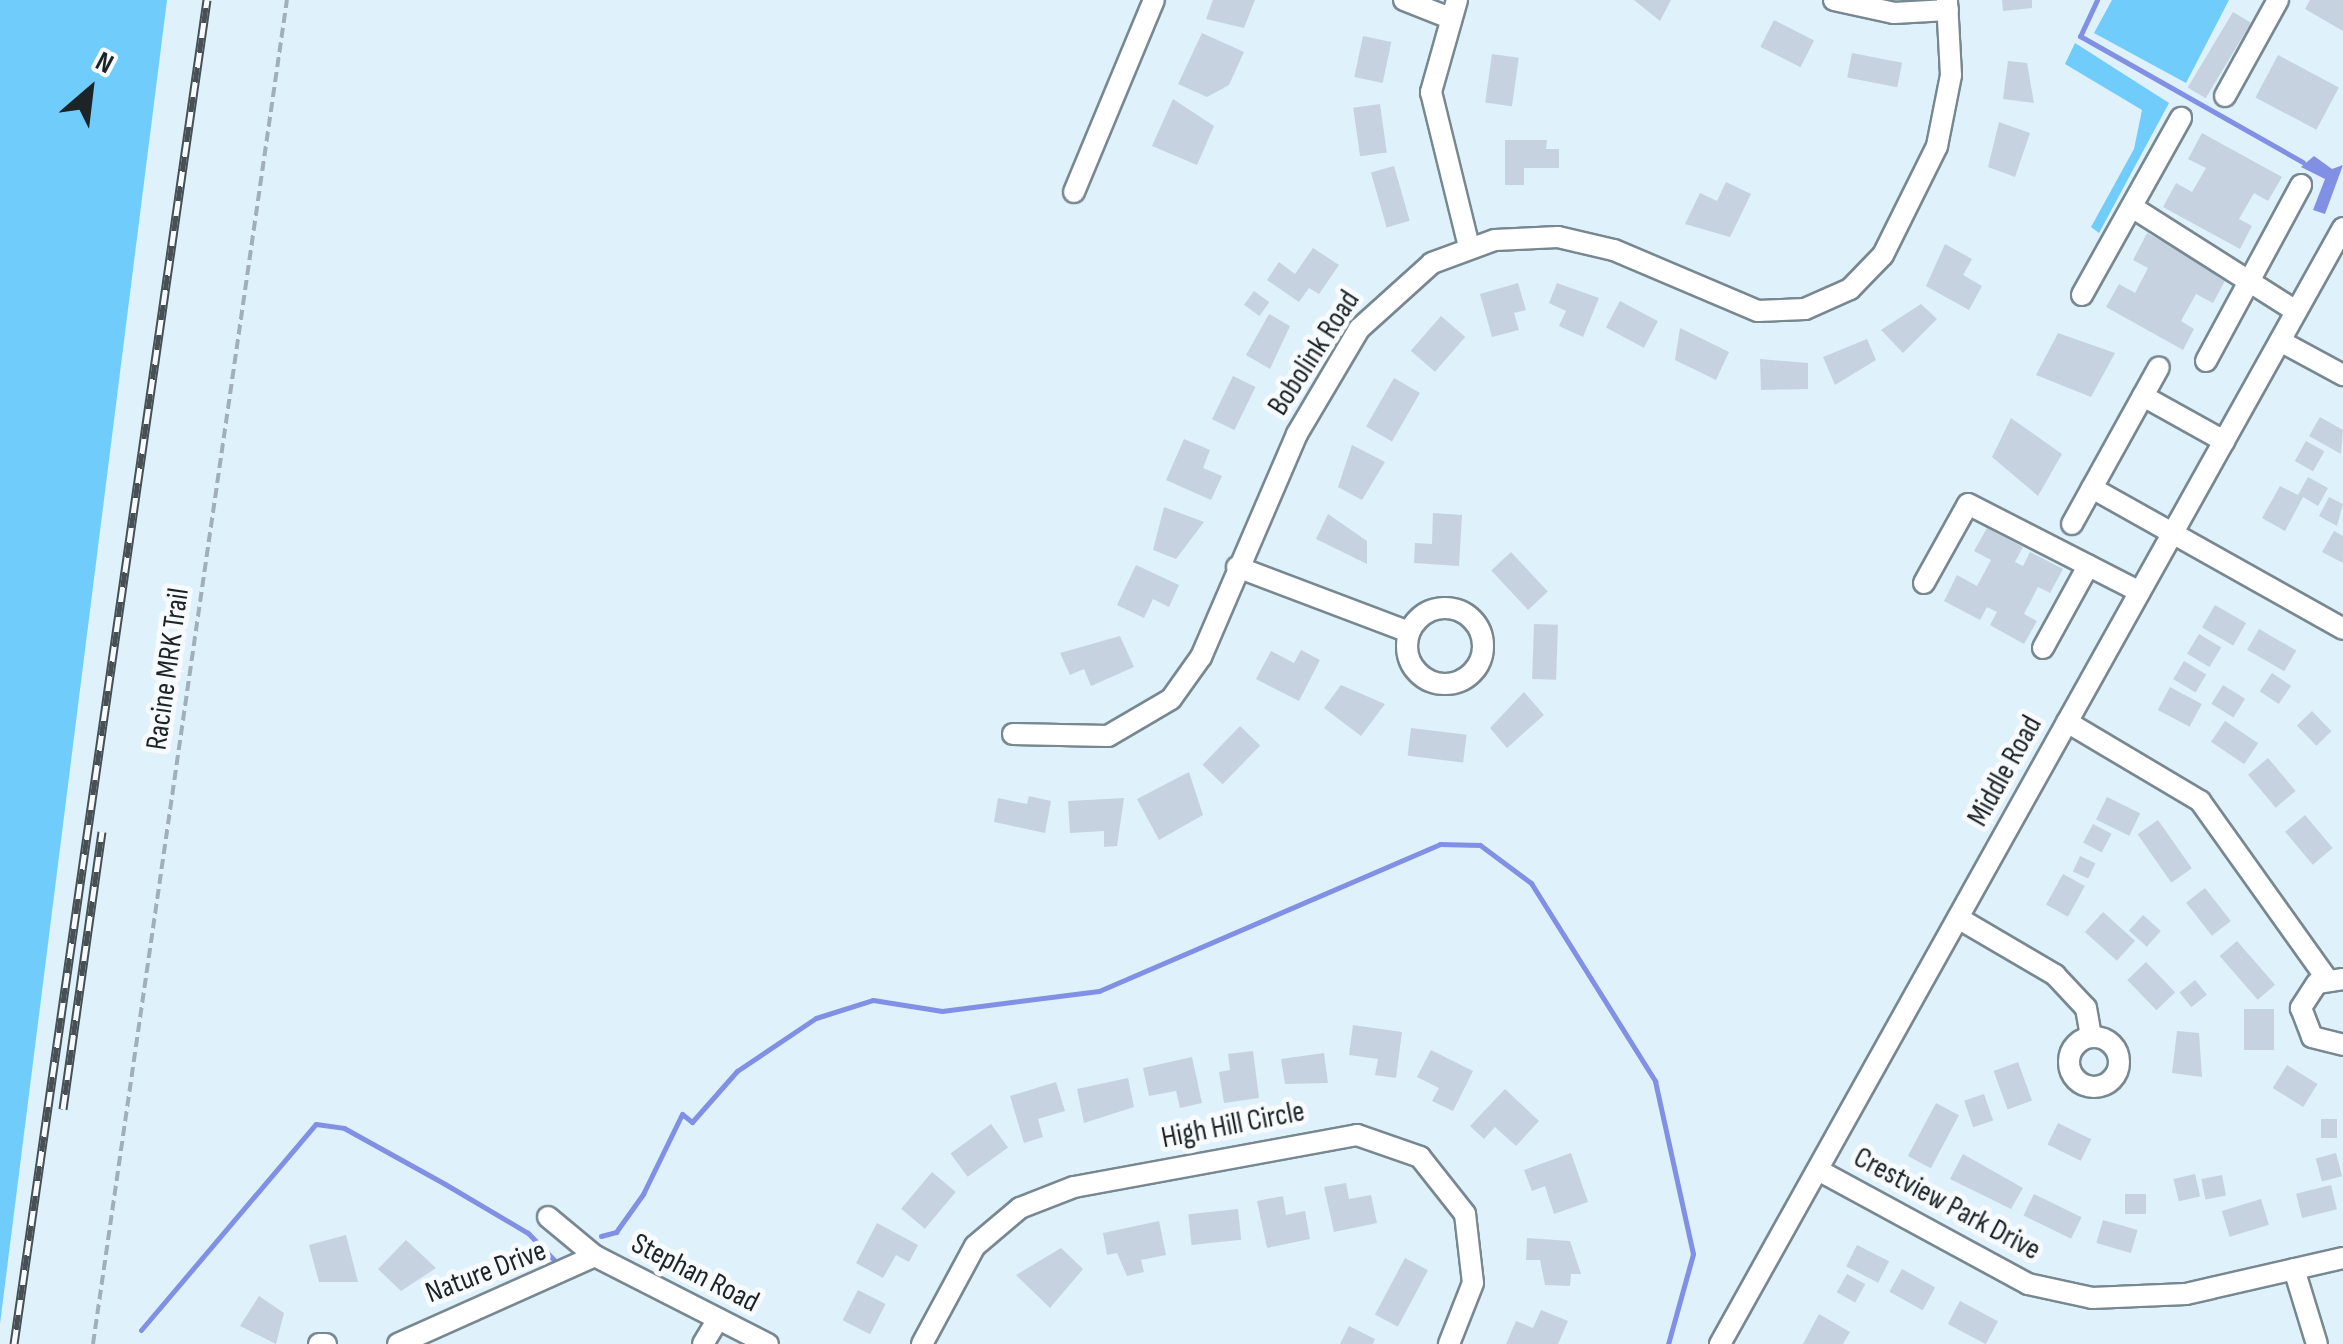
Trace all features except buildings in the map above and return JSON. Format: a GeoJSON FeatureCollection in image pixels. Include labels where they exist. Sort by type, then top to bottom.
{"type":"FeatureCollection","features":[{"type":"Feature","properties":{"kind":"street"},"geometry":{"type":"LineString","coordinates":[[1074,192],[1154,0]]}},
{"type":"Feature","properties":{"kind":"street"},"geometry":{"type":"LineString","coordinates":[[1404,0],[1454,9],[1431,92],[1469,248]]}},
{"type":"Feature","properties":{"kind":"street"},"geometry":{"type":"LineString","coordinates":[[1834,0],[1894,13],[1948,5]]}},
{"type":"Feature","properties":{"kind":"street"},"geometry":{"type":"LineString","coordinates":[[2224,96],[2278,0]]}},
{"type":"Feature","properties":{"kind":"street","name":"Bobolink Road"},"geometry":{"type":"LineString","coordinates":[[1013,734],[1082,741],[1152,716],[1201,657],[1288,451],[1359,329],[1406,280],[1469,248],[1558,237],[1614,250],[1758,311],[1830,301],[1883,255],[1924,181],[1946,112],[1948,5]]}},
{"type":"Feature","properties":{"kind":"street"},"geometry":{"type":"LineString","coordinates":[[2082,295],[2181,118]]}},
{"type":"Feature","properties":{"kind":"street"},"geometry":{"type":"LineString","coordinates":[[2206,361],[2301,185]]}},
{"type":"Feature","properties":{"kind":"street"},"geometry":{"type":"LineString","coordinates":[[2132,207],[2252,276],[2296,311]]}},
{"type":"Feature","properties":{"kind":"street","name":"Middle Road"},"geometry":{"type":"LineString","coordinates":[[1720,1344],[2343,228]]}},
{"type":"Feature","properties":{"kind":"street"},"geometry":{"type":"LineString","coordinates":[[2280,341],[2343,375]]}},
{"type":"Feature","properties":{"kind":"street"},"geometry":{"type":"LineString","coordinates":[[2072,524],[2159,366]]}},
{"type":"Feature","properties":{"kind":"street"},"geometry":{"type":"LineString","coordinates":[[2142,396],[2224,441]]}},
{"type":"Feature","properties":{"kind":"street"},"geometry":{"type":"LineString","coordinates":[[2092,488],[2343,629]]}},
{"type":"Feature","properties":{"kind":"street"},"geometry":{"type":"LineString","coordinates":[[1924,583],[1968,504],[2140,592]]}},
{"type":"Feature","properties":{"kind":"street"},"geometry":{"type":"LineString","coordinates":[[2043,648],[2088,566]]}},
{"type":"Feature","properties":{"kind":"street"},"geometry":{"type":"LineString","coordinates":[[1237,567],[1409,632]]}},
{"type":"Feature","properties":{"kind":"street"},"geometry":{"type":"LineString","coordinates":[[2067,722],[2200,801],[2335,979],[2310,990],[2302,1019],[2320,1042],[2343,1045]]}},
{"type":"Feature","properties":{"kind":"street"},"geometry":{"type":"LineString","coordinates":[[1958,918],[2054,976],[2086,1008],[2091,1037]]}},
{"type":"Feature","properties":{"kind":"street","name":"High Hill Circle"},"geometry":{"type":"LineString","coordinates":[[922,1344],[975,1246],[1034,1202],[1358,1135],[1420,1157],[1465,1214],[1473,1283],[1448,1344]]}},
{"type":"Feature","properties":{"kind":"street","name":"Crestview Park Drive"},"geometry":{"type":"LineString","coordinates":[[1818,1170],[2058,1292],[2157,1298],[2343,1258]]}},
{"type":"Feature","properties":{"kind":"street","name":"Stephan Road"},"geometry":{"type":"LineString","coordinates":[[548,1217],[595,1256],[768,1344]]}},
{"type":"Feature","properties":{"kind":"street","name":"Nature Drive"},"geometry":{"type":"LineString","coordinates":[[398,1344],[595,1256]]}},
{"type":"Feature","properties":{"kind":"street"},"geometry":{"type":"LineString","coordinates":[[2294,1269],[2317,1344]]}},
{"type":"Feature","properties":{"kind":"street"},"geometry":{"type":"LineString","coordinates":[[704,1344],[718,1318]]}},
{"type":"Feature","properties":{"kind":"path","name":"Racine MRK Trail"},"geometry":{"type":"LineString","coordinates":[[93,1344],[288,0]]}},
{"type":"Feature","properties":{"kind":"shaded area"},"geometry":{"type":"Polygon","coordinates":[[[0,0],[167,0],[0,1324],[0,0]]]}},
{"type":"Feature","properties":{"kind":"shaded area"},"geometry":{"type":"Polygon","coordinates":[[[2112,0],[2229,0],[2186,83],[2094,33],[2112,0]]]}},
{"type":"Feature","properties":{"kind":"shaded area"},"geometry":{"type":"Polygon","coordinates":[[[2075,43],[2169,103],[2099,233],[2091,227],[2134,149],[2142,110],[2065,64],[2075,43]]]}},
{"type":"Feature","properties":{"kind":"shaded area"},"geometry":{"type":"Polygon","coordinates":[[[2314,156],[2332,169],[2343,165],[2325,214],[2313,210],[2325,179],[2301,167],[2314,156]]]}},
{"type":"Feature","properties":{"kind":"waterway"},"geometry":{"type":"LineString","coordinates":[[2097,0],[2080,36],[2303,162]]}},
{"type":"Feature","properties":{"kind":"waterway"},"geometry":{"type":"LineString","coordinates":[[601,1236],[616,1232],[643,1194],[682,1114],[692,1122],[737,1071],[816,1018],[873,1000],[942,1011],[1099,991],[1440,844],[1480,845],[1531,883],[1655,1081],[1693,1254],[1668,1344]]}},
{"type":"Feature","properties":{"kind":"waterway"},"geometry":{"type":"LineString","coordinates":[[141,1330],[316,1124],[344,1128],[445,1184],[528,1233],[560,1266]]}},
{"type":"Feature","properties":{"kind":"railway"},"geometry":{"type":"LineString","coordinates":[[14,1344],[207,0]]}},
{"type":"Feature","properties":{"kind":"railway"},"geometry":{"type":"LineString","coordinates":[[63,1109],[102,832]]}}]}
